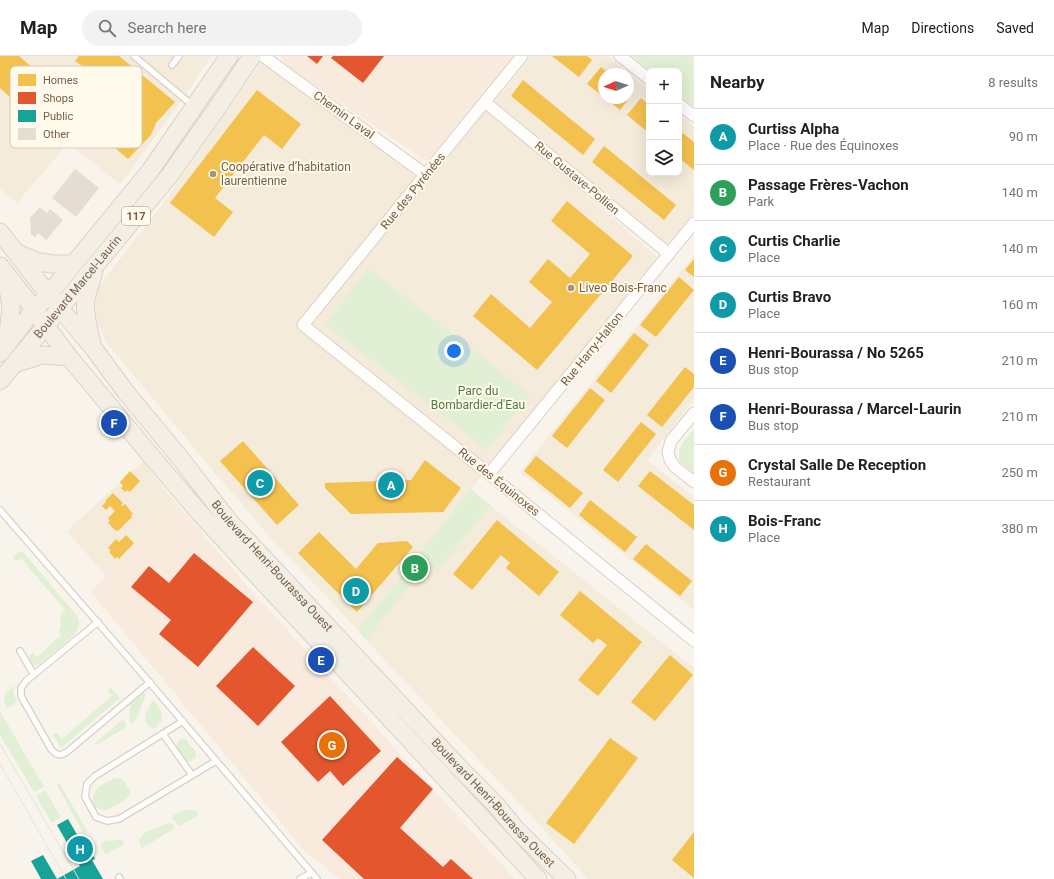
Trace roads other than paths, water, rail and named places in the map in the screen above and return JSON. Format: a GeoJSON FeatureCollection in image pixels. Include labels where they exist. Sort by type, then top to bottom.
{"type":"FeatureCollection","features":[{"type":"Feature","properties":{"kind":"main road","name":"Boulevard Marcel-Laurin"},"geometry":{"type":"LineString","coordinates":[[4,348],[150,171],[228,56]]}},
{"type":"Feature","properties":{"kind":"main road","name":"Boulevard Marcel-Laurin"},"geometry":{"type":"LineString","coordinates":[[0,381],[177,166],[252,56]]}},
{"type":"Feature","properties":{"kind":"main road","name":"Boulevard Henri-Bourassa Ouest"},"geometry":{"type":"LineString","coordinates":[[0,232],[233,525],[497,806],[517,830],[567,879]]}},
{"type":"Feature","properties":{"kind":"main road"},"geometry":{"type":"LineString","coordinates":[[15,252],[40,262],[52,264],[73,264]]}},
{"type":"Feature","properties":{"kind":"main road"},"geometry":{"type":"LineString","coordinates":[[94,349],[88,325],[86,306],[87,293],[96,266]]}},
{"type":"Feature","properties":{"kind":"main road"},"geometry":{"type":"LineString","coordinates":[[3,270],[10,308],[4,348]]}},
{"type":"Feature","properties":{"kind":"main road","name":"Boulevard Henri-Bourassa Ouest"},"geometry":{"type":"LineString","coordinates":[[3,270],[69,357],[152,457],[224,540],[538,879]]}},
{"type":"Feature","properties":{"kind":"main road"},"geometry":{"type":"LineString","coordinates":[[14,364],[43,355],[69,357]]}},
{"type":"Feature","properties":{"kind":"street","name":"Chemin Laval"},"geometry":{"type":"LineString","coordinates":[[262,56],[426,175]]}},
{"type":"Feature","properties":{"kind":"street","name":"Rue des Pyrénées"},"geometry":{"type":"LineString","coordinates":[[303,325],[522,56]]}},
{"type":"Feature","properties":{"kind":"street"},"geometry":{"type":"LineString","coordinates":[[620,56],[646,77]]}},
{"type":"Feature","properties":{"kind":"street","name":"Rue Gustave-Pollien"},"geometry":{"type":"LineString","coordinates":[[485,102],[669,254]]}},
{"type":"Feature","properties":{"kind":"street"},"geometry":{"type":"LineString","coordinates":[[682,106],[694,116]]}},
{"type":"Feature","properties":{"kind":"street","name":"Rue Harry-Halton"},"geometry":{"type":"LineString","coordinates":[[490,474],[694,223]]}},
{"type":"Feature","properties":{"kind":"street","name":"Rue des Équinoxes"},"geometry":{"type":"LineString","coordinates":[[303,325],[490,474],[694,640]]}},
{"type":"Feature","properties":{"kind":"street"},"geometry":{"type":"LineString","coordinates":[[694,413],[671,441],[668,452],[670,460],[675,467],[694,482]]}},
{"type":"Feature","properties":{"kind":"lane"},"geometry":{"type":"LineString","coordinates":[[134,56],[194,107]]}},
{"type":"Feature","properties":{"kind":"lane"},"geometry":{"type":"LineString","coordinates":[[172,65],[179,56]]}},
{"type":"Feature","properties":{"kind":"lane"},"geometry":{"type":"LineString","coordinates":[[0,510],[150,682],[317,879]]}},
{"type":"Feature","properties":{"kind":"lane"},"geometry":{"type":"LineString","coordinates":[[98,622],[26,681],[21,688],[21,696],[51,750],[57,755],[68,752],[150,682]]}},
{"type":"Feature","properties":{"kind":"lane"},"geometry":{"type":"LineString","coordinates":[[20,651],[34,675]]}},
{"type":"Feature","properties":{"kind":"lane"},"geometry":{"type":"LineString","coordinates":[[183,721],[95,776],[87,784],[85,797],[96,816],[107,821],[119,819],[216,761]]}},
{"type":"Feature","properties":{"kind":"lane"},"geometry":{"type":"LineString","coordinates":[[163,734],[192,775]]}},
{"type":"Feature","properties":{"kind":"lane"},"geometry":{"type":"LineString","coordinates":[[300,879],[311,873]]}},
{"type":"Feature","properties":{"kind":"tram line"},"geometry":{"type":"LineString","coordinates":[[0,744],[79,879]]}},
{"type":"Feature","properties":{"kind":"tram line"},"geometry":{"type":"LineString","coordinates":[[0,764],[66,879]]}},
{"type":"Feature","properties":{"kind":"place","name":"Coopérative d’habitation laurentienne"},"geometry":{"type":"Point","coordinates":[213,174]}},
{"type":"Feature","properties":{"kind":"place","name":"Liveo Bois-Franc"},"geometry":{"type":"Point","coordinates":[571,288]}},
{"type":"Feature","properties":{"kind":"place","name":"Henri-Bourassa / Marcel-Laurin"},"geometry":{"type":"Point","coordinates":[114,423]}},
{"type":"Feature","properties":{"kind":"place","name":"Curtis Charlie"},"geometry":{"type":"Point","coordinates":[260,483]}},
{"type":"Feature","properties":{"kind":"place","name":"Curtiss Alpha"},"geometry":{"type":"Point","coordinates":[391,485]}},
{"type":"Feature","properties":{"kind":"place","name":"Passage Frères-Vachon"},"geometry":{"type":"Point","coordinates":[415,568]}},
{"type":"Feature","properties":{"kind":"place","name":"Curtis Bravo"},"geometry":{"type":"Point","coordinates":[356,591]}},
{"type":"Feature","properties":{"kind":"place","name":"Henri-Bourassa / No 5265"},"geometry":{"type":"Point","coordinates":[321,660]}},
{"type":"Feature","properties":{"kind":"place","name":"Crystal Salle De Reception"},"geometry":{"type":"Point","coordinates":[332,745]}},
{"type":"Feature","properties":{"kind":"place","name":"Bois-Franc"},"geometry":{"type":"Point","coordinates":[80,849]}},
{"type":"Feature","properties":{"kind":"park label","name":"Parc du Bombardier-d'Eau"},"geometry":{"type":"Point","coordinates":[478,398]}}]}
